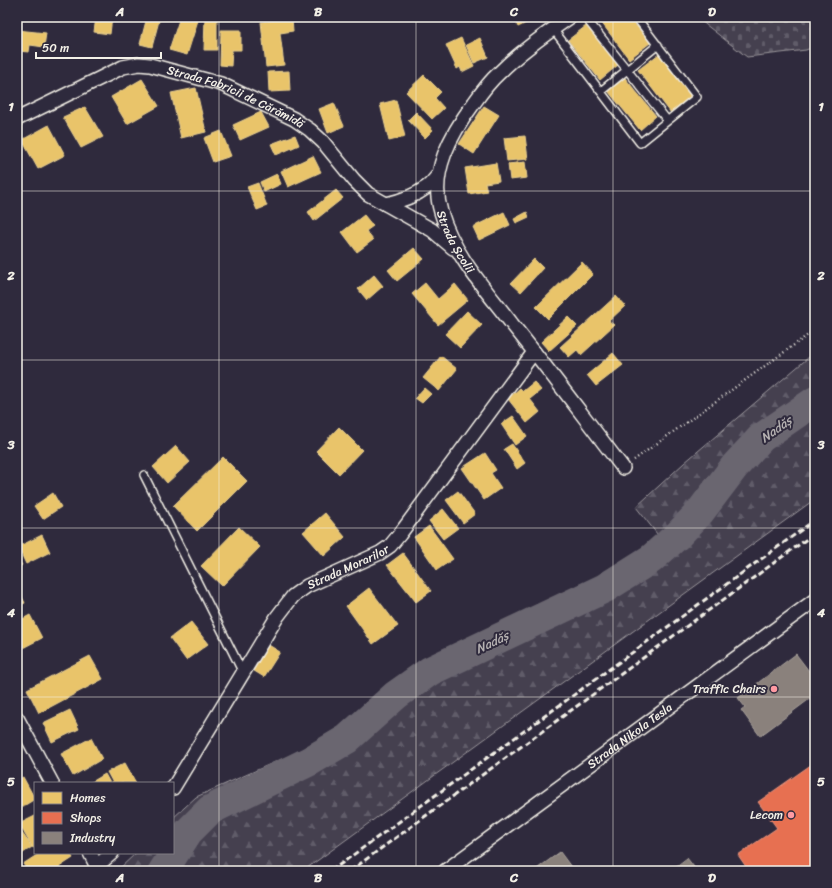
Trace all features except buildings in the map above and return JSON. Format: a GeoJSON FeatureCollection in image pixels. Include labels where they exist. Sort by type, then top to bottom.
{"type":"FeatureCollection","features":[{"type":"Feature","properties":{"kind":"street","name":"Strada Școlii"},"geometry":{"type":"LineString","coordinates":[[570,17],[516,57],[484,90],[452,137],[445,152],[438,175],[437,190],[440,211],[449,236],[460,254],[494,301],[623,468]]}},
{"type":"Feature","properties":{"kind":"street","name":"Strada Fabricii de Cărămidă"},"geometry":{"type":"LineString","coordinates":[[17,119],[123,67],[139,64],[150,65],[221,84],[294,119],[310,130],[323,142],[354,180],[368,194],[432,230],[460,254]]}},
{"type":"Feature","properties":{"kind":"street"},"geometry":{"type":"LineString","coordinates":[[386,204],[400,201],[412,196],[428,187],[438,175]]}},
{"type":"Feature","properties":{"kind":"street","name":"Strada Morarilor"},"geometry":{"type":"LineString","coordinates":[[174,786],[277,617],[293,596],[307,586],[380,553],[390,546],[534,352]]}},
{"type":"Feature","properties":{"kind":"street","name":"Strada Nikola Tesla"},"geometry":{"type":"LineString","coordinates":[[445,871],[815,600]]}},
{"type":"Feature","properties":{"kind":"street"},"geometry":{"type":"LineString","coordinates":[[17,718],[51,782]]}},
{"type":"Feature","properties":{"kind":"street"},"geometry":{"type":"LineString","coordinates":[[90,854],[98,869],[111,854]]}},
{"type":"Feature","properties":{"kind":"lane"},"geometry":{"type":"LineString","coordinates":[[585,17],[667,120]]}},
{"type":"Feature","properties":{"kind":"lane"},"geometry":{"type":"LineString","coordinates":[[553,29],[640,143],[697,97],[636,17]]}},
{"type":"Feature","properties":{"kind":"lane"},"geometry":{"type":"LineString","coordinates":[[601,92],[658,46]]}},
{"type":"Feature","properties":{"kind":"lane"},"geometry":{"type":"LineString","coordinates":[[144,475],[243,673]]}},
{"type":"Feature","properties":{"kind":"path"},"geometry":{"type":"LineString","coordinates":[[623,468],[815,330]]}},
{"type":"Feature","properties":{"kind":"green space"},"geometry":{"type":"Polygon","coordinates":[[[696,17],[815,17],[815,46],[806,50],[747,57],[696,17]]]}},
{"type":"Feature","properties":{"kind":"green space"},"geometry":{"type":"Polygon","coordinates":[[[815,352],[815,499],[303,871],[120,871],[119,869],[135,854],[174,854],[174,817],[196,797],[336,735],[407,678],[457,645],[608,575],[632,561],[661,539],[636,507],[684,463],[815,352]]]}},
{"type":"Feature","properties":{"kind":"waterway","name":"Nadăș"},"geometry":{"type":"LineString","coordinates":[[174,854],[188,832],[210,810],[310,761],[347,739],[396,695],[430,671],[605,588],[651,559],[678,535],[700,512],[735,466],[761,438],[815,401]]}},
{"type":"Feature","properties":{"kind":"waterway","name":"Nadăș"},"geometry":{"type":"LineString","coordinates":[[163,871],[174,854]]}},
{"type":"Feature","properties":{"kind":"railway"},"geometry":{"type":"LineString","coordinates":[[331,871],[815,520]]}},
{"type":"Feature","properties":{"kind":"railway"},"geometry":{"type":"LineString","coordinates":[[350,871],[815,533]]}},
{"type":"Feature","properties":{"kind":"place","name":"Traffic Chairs"},"geometry":{"type":"Point","coordinates":[774,689]}},
{"type":"Feature","properties":{"kind":"place","name":"Lecom"},"geometry":{"type":"Point","coordinates":[791,815]}}]}
